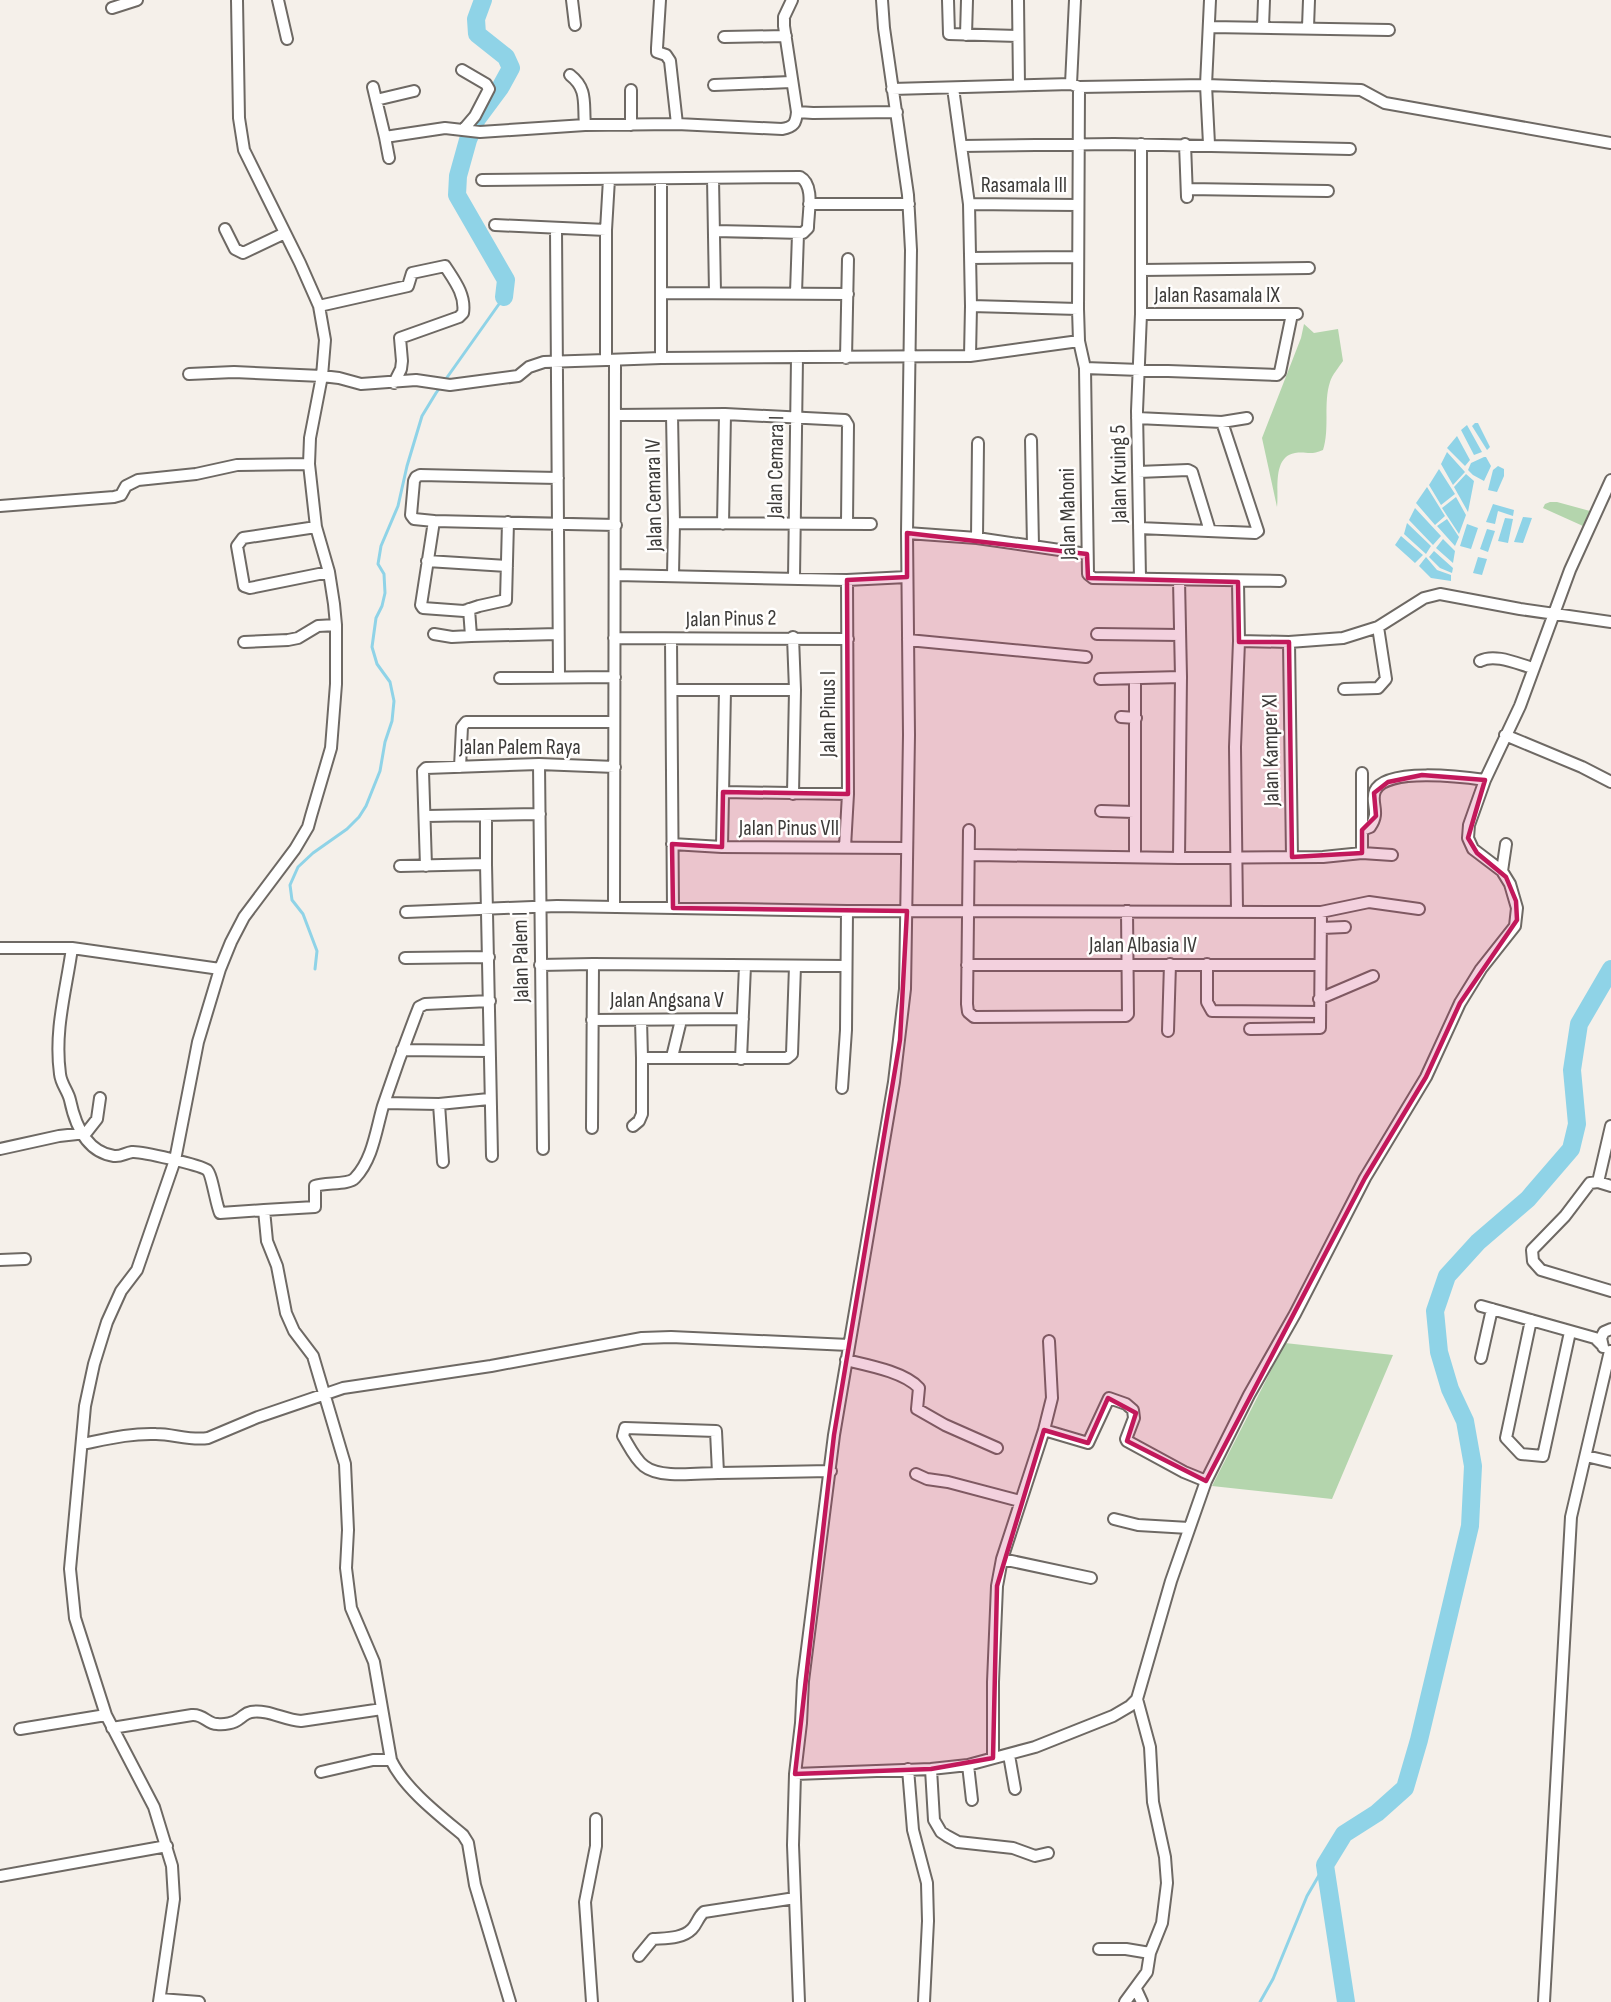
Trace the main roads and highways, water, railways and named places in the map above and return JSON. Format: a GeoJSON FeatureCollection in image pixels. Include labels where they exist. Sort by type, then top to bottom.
{"type":"FeatureCollection","features":[{"type":"Feature","properties":{"kind":"water"},"geometry":{"type":"Polygon","coordinates":[[[1478,423],[1490,447],[1487,450],[1472,426],[1478,423]]]}},
{"type":"Feature","properties":{"kind":"water"},"geometry":{"type":"Polygon","coordinates":[[[1467,425],[1482,452],[1474,455],[1461,430],[1467,425]]]}},
{"type":"Feature","properties":{"kind":"water"},"geometry":{"type":"Polygon","coordinates":[[[1457,436],[1470,460],[1465,466],[1447,448],[1457,436]]]}},
{"type":"Feature","properties":{"kind":"water"},"geometry":{"type":"Polygon","coordinates":[[[1447,452],[1465,472],[1453,485],[1441,464],[1447,452]]]}},
{"type":"Feature","properties":{"kind":"water"},"geometry":{"type":"Polygon","coordinates":[[[1484,457],[1491,466],[1484,481],[1468,470],[1471,463],[1484,457]]]}},
{"type":"Feature","properties":{"kind":"water"},"geometry":{"type":"Polygon","coordinates":[[[1498,466],[1504,469],[1504,476],[1497,492],[1488,490],[1493,470],[1498,466]]]}},
{"type":"Feature","properties":{"kind":"water"},"geometry":{"type":"Polygon","coordinates":[[[1439,469],[1455,494],[1441,505],[1429,485],[1439,469]]]}},
{"type":"Feature","properties":{"kind":"water"},"geometry":{"type":"Polygon","coordinates":[[[1466,474],[1474,481],[1468,512],[1454,487],[1466,474]]]}},
{"type":"Feature","properties":{"kind":"water"},"geometry":{"type":"Polygon","coordinates":[[[1427,487],[1445,516],[1435,525],[1416,503],[1427,487]]]}},
{"type":"Feature","properties":{"kind":"water"},"geometry":{"type":"Polygon","coordinates":[[[1456,497],[1466,515],[1459,534],[1442,508],[1456,497]]]}},
{"type":"Feature","properties":{"kind":"water"},"geometry":{"type":"Polygon","coordinates":[[[1493,504],[1514,510],[1513,516],[1498,511],[1495,524],[1486,522],[1493,504]]]}},
{"type":"Feature","properties":{"kind":"water"},"geometry":{"type":"Polygon","coordinates":[[[1415,508],[1441,536],[1433,545],[1409,520],[1415,508]]]}},
{"type":"Feature","properties":{"kind":"water"},"geometry":{"type":"Polygon","coordinates":[[[1523,517],[1532,518],[1523,543],[1514,542],[1523,517]]]}},
{"type":"Feature","properties":{"kind":"water"},"geometry":{"type":"Polygon","coordinates":[[[1505,518],[1513,519],[1508,543],[1498,541],[1505,518]]]}},
{"type":"Feature","properties":{"kind":"water"},"geometry":{"type":"Polygon","coordinates":[[[1447,519],[1459,537],[1455,546],[1437,526],[1447,519]]]}},
{"type":"Feature","properties":{"kind":"water"},"geometry":{"type":"Polygon","coordinates":[[[1407,523],[1431,546],[1426,554],[1404,534],[1407,523]]]}},
{"type":"Feature","properties":{"kind":"water"},"geometry":{"type":"Polygon","coordinates":[[[1467,524],[1478,528],[1471,549],[1460,546],[1467,524]]]}},
{"type":"Feature","properties":{"kind":"water"},"geometry":{"type":"Polygon","coordinates":[[[1487,529],[1495,531],[1488,552],[1480,549],[1487,529]]]}},
{"type":"Feature","properties":{"kind":"water"},"geometry":{"type":"Polygon","coordinates":[[[1401,536],[1423,555],[1415,563],[1395,545],[1401,536]]]}},
{"type":"Feature","properties":{"kind":"water"},"geometry":{"type":"Polygon","coordinates":[[[1443,539],[1455,551],[1453,563],[1436,548],[1443,539]]]}},
{"type":"Feature","properties":{"kind":"water"},"geometry":{"type":"Polygon","coordinates":[[[1434,551],[1453,568],[1452,573],[1440,568],[1429,557],[1434,551]]]}},
{"type":"Feature","properties":{"kind":"water"},"geometry":{"type":"Polygon","coordinates":[[[1426,557],[1437,570],[1451,575],[1451,581],[1431,578],[1419,566],[1426,557]]]}},
{"type":"Feature","properties":{"kind":"water"},"geometry":{"type":"Polygon","coordinates":[[[1478,557],[1487,559],[1482,575],[1473,573],[1478,557]]]}},
{"type":"Feature","properties":{"kind":"waterway"},"geometry":{"type":"LineString","coordinates":[[483,0],[476,19],[477,34],[506,57],[511,68],[500,88],[477,119],[468,140],[458,176],[457,195],[506,280],[504,297]]}},
{"type":"Feature","properties":{"kind":"waterway"},"geometry":{"type":"LineString","coordinates":[[315,969],[317,951],[303,914],[292,900],[290,885],[298,867],[313,853],[347,829],[366,806],[380,771],[385,742],[392,721],[394,701],[390,682],[377,664],[372,647],[376,618],[385,593],[384,574],[378,564],[381,546],[398,506],[422,416],[504,297]]}},
{"type":"Feature","properties":{"kind":"waterway"},"geometry":{"type":"LineString","coordinates":[[1346,2002],[1325,1865],[1344,1834],[1377,1813],[1405,1788],[1419,1740],[1470,1526],[1473,1466],[1465,1421],[1450,1389],[1439,1352],[1435,1311],[1447,1276],[1478,1242],[1528,1199],[1571,1149],[1577,1124],[1572,1070],[1579,1024],[1611,969]]}},
{"type":"Feature","properties":{"kind":"waterway"},"geometry":{"type":"LineString","coordinates":[[1260,2002],[1273,1979],[1307,1896],[1325,1865]]}}]}
